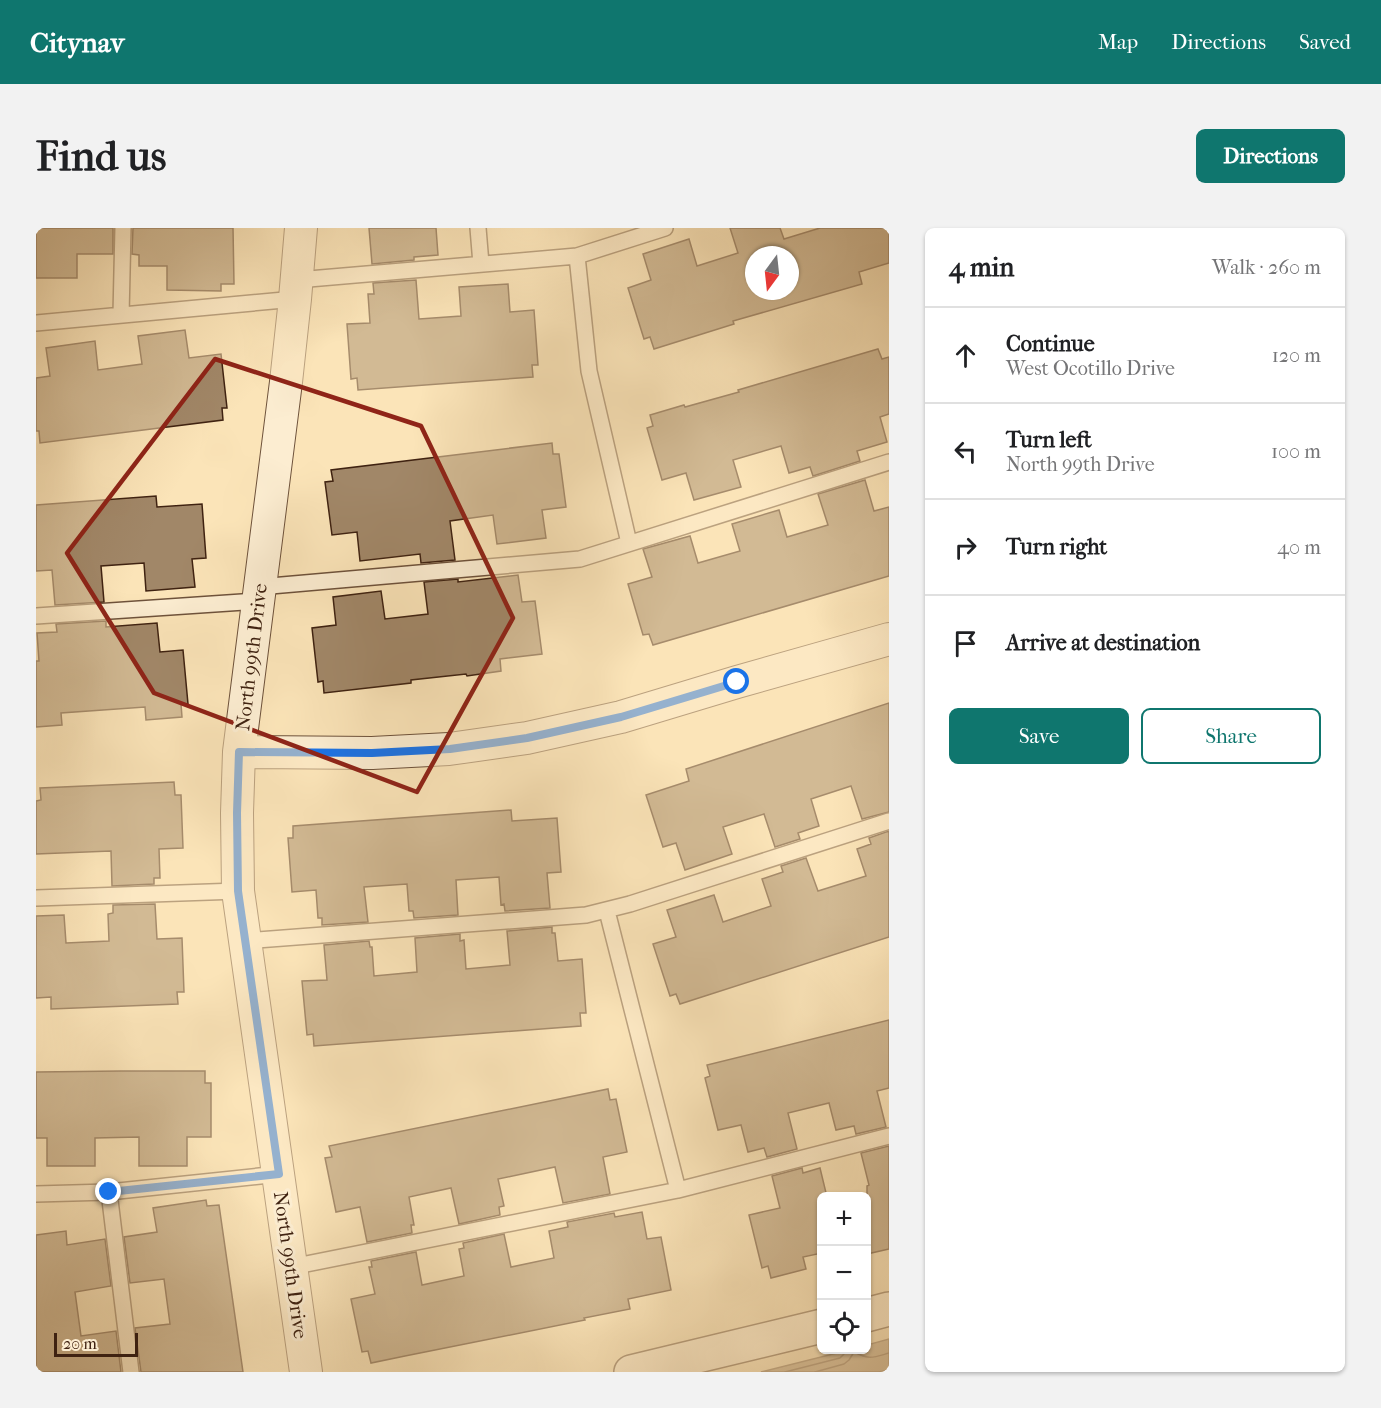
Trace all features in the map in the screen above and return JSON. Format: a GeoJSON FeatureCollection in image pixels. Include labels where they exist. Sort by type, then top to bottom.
{"type":"FeatureCollection","features":[{"type":"Feature","properties":{"kind":"street","name":"North 99th Drive"},"geometry":{"type":"LineString","coordinates":[[301,228],[296,290],[239,752],[237,813],[238,891],[244,941],[306,1372]]}},
{"type":"Feature","properties":{"kind":"street"},"geometry":{"type":"LineString","coordinates":[[239,752],[372,753],[450,749],[527,738],[621,717],[889,639]]}},
{"type":"Feature","properties":{"kind":"street"},"geometry":{"type":"LineString","coordinates":[[871,1314],[889,1309]]}},
{"type":"Feature","properties":{"kind":"street"},"geometry":{"type":"LineString","coordinates":[[631,1372],[817,1327]]}},
{"type":"Feature","properties":{"kind":"lane"},"geometry":{"type":"LineString","coordinates":[[122,315],[123,228]]}},
{"type":"Feature","properties":{"kind":"lane"},"geometry":{"type":"LineString","coordinates":[[478,228],[481,264]]}},
{"type":"Feature","properties":{"kind":"lane"},"geometry":{"type":"LineString","coordinates":[[36,323],[122,315],[481,264],[577,256],[665,228]]}},
{"type":"Feature","properties":{"kind":"lane"},"geometry":{"type":"LineString","coordinates":[[577,256],[589,371],[628,543]]}},
{"type":"Feature","properties":{"kind":"lane"},"geometry":{"type":"LineString","coordinates":[[36,616],[580,559],[889,462]]}},
{"type":"Feature","properties":{"kind":"lane"},"geometry":{"type":"LineString","coordinates":[[244,941],[586,915],[607,911],[889,821]]}},
{"type":"Feature","properties":{"kind":"lane"},"geometry":{"type":"LineString","coordinates":[[36,898],[238,891]]}},
{"type":"Feature","properties":{"kind":"lane"},"geometry":{"type":"LineString","coordinates":[[607,911],[678,1190]]}},
{"type":"Feature","properties":{"kind":"lane"},"geometry":{"type":"LineString","coordinates":[[291,1267],[678,1190],[889,1136]]}},
{"type":"Feature","properties":{"kind":"lane"},"geometry":{"type":"LineString","coordinates":[[36,1194],[109,1192],[279,1174]]}},
{"type":"Feature","properties":{"kind":"lane"},"geometry":{"type":"LineString","coordinates":[[109,1192],[132,1372]]}},
{"type":"Feature","properties":{"kind":"highlighted area"},"geometry":{"type":"Polygon","coordinates":[[[215,359],[421,426],[513,618],[417,792],[154,693],[67,553],[215,359]]]}},
{"type":"Feature","properties":{"kind":"water"},"geometry":{"type":"Polygon","coordinates":[[[889,1339],[889,1370],[879,1372],[761,1372],[833,1354],[871,1354],[871,1344],[889,1339]]]}},
{"type":"Feature","properties":{"kind":"building"},"geometry":{"type":"Polygon","coordinates":[[[36,228],[113,228],[113,254],[77,254],[77,278],[36,278],[36,228]]]}},
{"type":"Feature","properties":{"kind":"building"},"geometry":{"type":"Polygon","coordinates":[[[133,228],[233,228],[234,284],[221,284],[221,291],[167,290],[167,266],[139,266],[139,255],[132,254],[133,228]]]}},
{"type":"Feature","properties":{"kind":"building"},"geometry":{"type":"Polygon","coordinates":[[[369,228],[436,228],[438,255],[372,264],[369,228]]]}},
{"type":"Feature","properties":{"kind":"building"},"geometry":{"type":"Polygon","coordinates":[[[730,228],[780,228],[784,239],[820,228],[889,228],[889,263],[859,272],[862,284],[733,321],[734,324],[654,349],[650,337],[644,339],[628,288],[651,280],[643,254],[689,239],[697,266],[738,253],[730,228]]]}},
{"type":"Feature","properties":{"kind":"building"},"geometry":{"type":"Polygon","coordinates":[[[416,280],[419,319],[461,316],[459,287],[508,284],[510,312],[534,310],[538,365],[532,365],[533,377],[358,390],[357,378],[351,379],[347,324],[370,323],[368,294],[374,294],[373,283],[416,280]]]}},
{"type":"Feature","properties":{"kind":"building"},"geometry":{"type":"Polygon","coordinates":[[[185,330],[189,358],[221,354],[227,408],[222,408],[223,420],[40,443],[39,431],[36,431],[36,378],[50,376],[46,348],[95,341],[98,370],[142,364],[138,336],[185,330]]]}},
{"type":"Feature","properties":{"kind":"building"},"geometry":{"type":"Polygon","coordinates":[[[878,349],[882,359],[889,357],[889,414],[880,417],[887,442],[857,451],[860,461],[813,476],[810,467],[789,473],[781,446],[733,460],[741,487],[694,500],[686,473],[662,480],[647,428],[653,426],[650,415],[739,392],[738,390],[878,349]]]}},
{"type":"Feature","properties":{"kind":"building"},"geometry":{"type":"Polygon","coordinates":[[[552,443],[553,454],[559,454],[566,507],[542,510],[546,538],[497,544],[493,515],[450,521],[455,560],[421,563],[420,554],[360,561],[357,532],[332,535],[325,482],[333,481],[331,470],[552,443]]]}},
{"type":"Feature","properties":{"kind":"building"},"geometry":{"type":"Polygon","coordinates":[[[865,480],[874,511],[889,507],[889,576],[653,645],[649,634],[643,635],[628,584],[652,577],[643,549],[690,536],[698,563],[740,551],[732,524],[779,510],[787,537],[828,525],[818,494],[865,480]]]}},
{"type":"Feature","properties":{"kind":"building"},"geometry":{"type":"Polygon","coordinates":[[[156,496],[157,507],[202,504],[206,558],[192,559],[195,587],[146,591],[144,563],[101,566],[104,602],[55,605],[52,570],[36,571],[36,505],[156,496]]]}},
{"type":"Feature","properties":{"kind":"building"},"geometry":{"type":"Polygon","coordinates":[[[518,575],[522,602],[535,601],[542,654],[500,659],[501,671],[411,680],[411,683],[324,693],[323,681],[318,682],[312,628],[336,625],[333,597],[381,591],[385,619],[428,614],[424,582],[458,579],[458,582],[518,575]]]}},
{"type":"Feature","properties":{"kind":"building"},"geometry":{"type":"Polygon","coordinates":[[[106,621],[106,627],[157,623],[160,652],[183,650],[188,704],[181,704],[182,717],[146,720],[145,707],[61,713],[62,725],[36,727],[36,661],[39,661],[37,633],[57,632],[56,624],[106,621]]]}},
{"type":"Feature","properties":{"kind":"building"},"geometry":{"type":"Polygon","coordinates":[[[889,703],[889,812],[862,819],[851,786],[811,799],[819,826],[798,833],[800,839],[775,847],[764,814],[723,827],[732,854],[685,870],[676,843],[663,847],[646,795],[689,781],[686,769],[889,703]]]}},
{"type":"Feature","properties":{"kind":"building"},"geometry":{"type":"Polygon","coordinates":[[[174,782],[175,795],[181,795],[183,848],[159,849],[160,878],[154,878],[154,884],[112,886],[111,851],[36,854],[36,801],[41,800],[40,788],[174,782]]]}},
{"type":"Feature","properties":{"kind":"building"},"geometry":{"type":"Polygon","coordinates":[[[511,810],[512,821],[557,818],[561,872],[547,873],[550,908],[505,911],[504,904],[501,905],[499,877],[456,880],[458,915],[414,918],[413,911],[409,911],[407,884],[364,887],[368,922],[322,925],[322,918],[318,918],[316,890],[292,892],[288,838],[293,838],[293,826],[511,810]]]}},
{"type":"Feature","properties":{"kind":"building"},"geometry":{"type":"Polygon","coordinates":[[[889,831],[889,937],[680,1004],[676,994],[670,996],[653,944],[676,937],[667,910],[714,895],[723,922],[771,906],[762,879],[783,872],[781,866],[806,858],[818,891],[866,876],[857,849],[871,844],[869,838],[889,831]]]}},
{"type":"Feature","properties":{"kind":"building"},"geometry":{"type":"Polygon","coordinates":[[[155,904],[157,939],[182,938],[184,992],[177,992],[178,1004],[51,1009],[51,997],[36,998],[36,916],[64,915],[66,943],[109,941],[108,914],[113,913],[113,905],[155,904]]]}},
{"type":"Feature","properties":{"kind":"building"},"geometry":{"type":"Polygon","coordinates":[[[552,927],[552,933],[555,933],[558,961],[582,959],[586,1013],[580,1013],[581,1026],[314,1046],[313,1034],[307,1035],[302,981],[327,980],[324,945],[369,941],[372,947],[374,976],[417,972],[415,938],[460,934],[460,941],[464,940],[466,969],[510,965],[507,931],[552,927]]]}},
{"type":"Feature","properties":{"kind":"building"},"geometry":{"type":"Polygon","coordinates":[[[889,1020],[889,1088],[877,1091],[886,1127],[856,1134],[854,1126],[836,1130],[829,1103],[788,1113],[797,1149],[767,1157],[764,1148],[748,1152],[741,1125],[718,1130],[705,1078],[710,1076],[707,1065],[889,1020]]]}},
{"type":"Feature","properties":{"kind":"building"},"geometry":{"type":"Polygon","coordinates":[[[205,1071],[205,1083],[211,1083],[211,1137],[187,1137],[187,1166],[139,1166],[139,1137],[95,1138],[95,1166],[47,1166],[47,1138],[36,1138],[36,1072],[205,1071]]]}},
{"type":"Feature","properties":{"kind":"building"},"geometry":{"type":"Polygon","coordinates":[[[608,1089],[610,1100],[616,1099],[627,1152],[603,1157],[610,1194],[563,1203],[555,1167],[498,1179],[504,1206],[499,1207],[500,1215],[459,1224],[451,1188],[409,1197],[414,1225],[411,1225],[412,1233],[367,1242],[360,1207],[336,1212],[325,1158],[332,1157],[329,1146],[608,1089]]]}},
{"type":"Feature","properties":{"kind":"building"},"geometry":{"type":"Polygon","coordinates":[[[889,1146],[889,1249],[871,1253],[871,1192],[867,1192],[869,1185],[861,1153],[889,1146]]]}},
{"type":"Feature","properties":{"kind":"building"},"geometry":{"type":"Polygon","coordinates":[[[802,1168],[803,1173],[820,1168],[826,1192],[817,1192],[817,1254],[803,1257],[806,1269],[771,1278],[768,1266],[762,1268],[749,1215],[780,1208],[772,1176],[802,1168]]]}},
{"type":"Feature","properties":{"kind":"building"},"geometry":{"type":"Polygon","coordinates":[[[206,1200],[207,1206],[219,1205],[243,1372],[141,1372],[135,1328],[170,1324],[164,1279],[130,1283],[124,1237],[157,1232],[153,1208],[206,1200]]]}},
{"type":"Feature","properties":{"kind":"building"},"geometry":{"type":"Polygon","coordinates":[[[642,1212],[647,1239],[661,1237],[671,1290],[628,1299],[630,1309],[584,1318],[585,1320],[371,1363],[368,1351],[362,1352],[351,1299],[375,1294],[369,1267],[372,1267],[371,1261],[416,1252],[422,1285],[464,1276],[459,1249],[464,1248],[463,1243],[504,1234],[511,1267],[554,1258],[549,1231],[568,1227],[567,1222],[614,1213],[615,1217],[642,1212]]]}},
{"type":"Feature","properties":{"kind":"building"},"geometry":{"type":"Polygon","coordinates":[[[66,1231],[67,1245],[105,1239],[111,1286],[75,1292],[81,1336],[116,1331],[121,1372],[36,1372],[36,1235],[66,1231]]]}},
{"type":"Feature","properties":{"kind":"route"},"geometry":{"type":"LineString","coordinates":[[109,1192],[279,1174],[238,891],[239,752],[372,753],[450,749],[527,738],[621,717],[737,682]]}}]}
